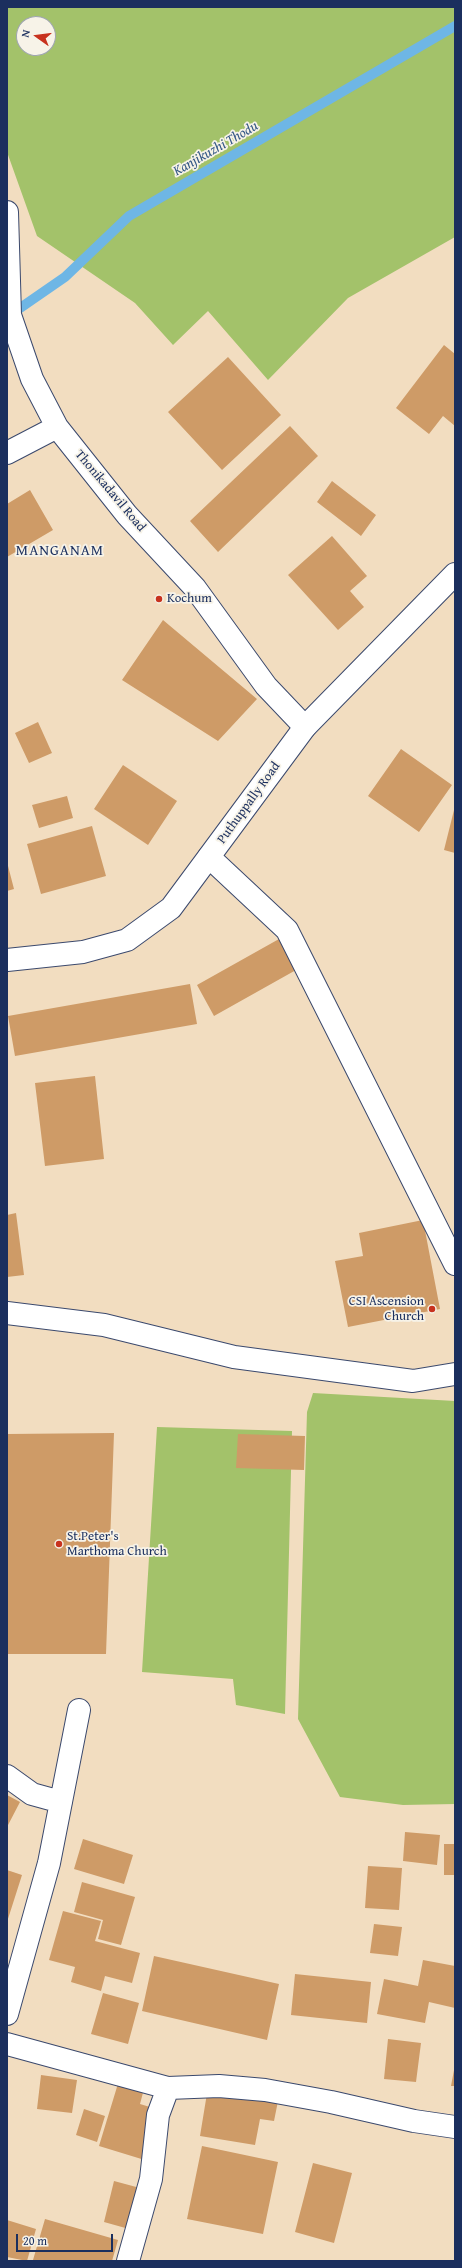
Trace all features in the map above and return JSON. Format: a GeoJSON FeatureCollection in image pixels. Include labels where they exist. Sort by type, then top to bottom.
{"type":"FeatureCollection","features":[{"type":"Feature","properties":{"kind":"street","name":"Thonikadavil Road"},"geometry":{"type":"LineString","coordinates":[[7,212],[10,315],[32,379],[57,427],[127,514],[195,588],[266,686],[305,727]]}},
{"type":"Feature","properties":{"kind":"street"},"geometry":{"type":"LineString","coordinates":[[7,453],[57,427]]}},
{"type":"Feature","properties":{"kind":"street","name":"Puthuppally Road"},"geometry":{"type":"LineString","coordinates":[[7,960],[83,952],[127,940],[171,908],[305,727],[455,574]]}},
{"type":"Feature","properties":{"kind":"street"},"geometry":{"type":"LineString","coordinates":[[209,857],[287,930],[455,1264]]}},
{"type":"Feature","properties":{"kind":"street"},"geometry":{"type":"LineString","coordinates":[[7,1313],[104,1325],[234,1357],[413,1381],[455,1374]]}},
{"type":"Feature","properties":{"kind":"street"},"geometry":{"type":"LineString","coordinates":[[7,2014],[49,1863],[79,1710]]}},
{"type":"Feature","properties":{"kind":"street"},"geometry":{"type":"LineString","coordinates":[[7,1776],[32,1794],[61,1802]]}},
{"type":"Feature","properties":{"kind":"street"},"geometry":{"type":"LineString","coordinates":[[7,2044],[168,2088],[219,2086],[265,2090],[331,2102],[414,2121],[455,2127]]}},
{"type":"Feature","properties":{"kind":"street"},"geometry":{"type":"LineString","coordinates":[[128,2261],[151,2179],[158,2115],[168,2088]]}},
{"type":"Feature","properties":{"kind":"green space"},"geometry":{"type":"Polygon","coordinates":[[[7,7],[455,7],[455,237],[348,298],[268,380],[208,311],[173,345],[135,303],[37,236],[7,152],[7,7]]]}},
{"type":"Feature","properties":{"kind":"green space"},"geometry":{"type":"Polygon","coordinates":[[[313,1393],[455,1401],[455,1804],[403,1805],[340,1797],[298,1719],[307,1412],[313,1393]]]}},
{"type":"Feature","properties":{"kind":"green space"},"geometry":{"type":"Polygon","coordinates":[[[157,1427],[292,1431],[285,1714],[236,1705],[233,1679],[142,1672],[157,1427]]]}},
{"type":"Feature","properties":{"kind":"building"},"geometry":{"type":"Polygon","coordinates":[[[444,345],[455,354],[455,426],[443,416],[429,434],[396,408],[444,345]]]}},
{"type":"Feature","properties":{"kind":"building"},"geometry":{"type":"Polygon","coordinates":[[[228,357],[281,415],[222,470],[168,412],[228,357]]]}},
{"type":"Feature","properties":{"kind":"building"},"geometry":{"type":"Polygon","coordinates":[[[290,426],[318,456],[218,552],[190,521],[290,426]]]}},
{"type":"Feature","properties":{"kind":"building"},"geometry":{"type":"Polygon","coordinates":[[[332,481],[376,515],[361,536],[317,502],[332,481]]]}},
{"type":"Feature","properties":{"kind":"building"},"geometry":{"type":"Polygon","coordinates":[[[30,490],[53,530],[7,557],[7,504],[30,490]]]}},
{"type":"Feature","properties":{"kind":"building"},"geometry":{"type":"Polygon","coordinates":[[[332,536],[367,576],[350,591],[364,607],[338,630],[288,575],[332,536]]]}},
{"type":"Feature","properties":{"kind":"building"},"geometry":{"type":"Polygon","coordinates":[[[163,620],[257,699],[218,741],[122,680],[163,620]]]}},
{"type":"Feature","properties":{"kind":"building"},"geometry":{"type":"Polygon","coordinates":[[[38,722],[52,753],[29,763],[15,733],[38,722]]]}},
{"type":"Feature","properties":{"kind":"building"},"geometry":{"type":"Polygon","coordinates":[[[401,749],[452,785],[419,832],[368,796],[401,749]]]}},
{"type":"Feature","properties":{"kind":"building"},"geometry":{"type":"Polygon","coordinates":[[[123,765],[177,801],[148,845],[94,809],[123,765]]]}},
{"type":"Feature","properties":{"kind":"building"},"geometry":{"type":"Polygon","coordinates":[[[67,796],[73,818],[39,828],[32,805],[67,796]]]}},
{"type":"Feature","properties":{"kind":"building"},"geometry":{"type":"Polygon","coordinates":[[[455,810],[455,853],[444,850],[455,810]]]}},
{"type":"Feature","properties":{"kind":"building"},"geometry":{"type":"Polygon","coordinates":[[[92,826],[106,876],[41,894],[27,844],[92,826]]]}},
{"type":"Feature","properties":{"kind":"building"},"geometry":{"type":"Polygon","coordinates":[[[7,862],[14,889],[7,891],[7,862]]]}},
{"type":"Feature","properties":{"kind":"building"},"geometry":{"type":"Polygon","coordinates":[[[279,939],[296,970],[214,1016],[197,985],[279,939]]]}},
{"type":"Feature","properties":{"kind":"building"},"geometry":{"type":"Polygon","coordinates":[[[190,984],[197,1024],[15,1056],[8,1016],[190,984]]]}},
{"type":"Feature","properties":{"kind":"building"},"geometry":{"type":"Polygon","coordinates":[[[95,1076],[104,1159],[45,1166],[35,1083],[95,1076]]]}},
{"type":"Feature","properties":{"kind":"building"},"geometry":{"type":"Polygon","coordinates":[[[16,1213],[24,1275],[7,1277],[7,1215],[16,1213]]]}},
{"type":"Feature","properties":{"kind":"building"},"geometry":{"type":"Polygon","coordinates":[[[423,1220],[440,1309],[348,1327],[335,1261],[363,1256],[359,1233],[423,1220]]]}},
{"type":"Feature","properties":{"kind":"building","name":"St.Peter's Marthoma Church"},"geometry":{"type":"Polygon","coordinates":[[[114,1433],[106,1654],[7,1654],[7,1434],[114,1433]]]}},
{"type":"Feature","properties":{"kind":"building"},"geometry":{"type":"Polygon","coordinates":[[[238,1434],[305,1436],[304,1470],[236,1468],[238,1434]]]}},
{"type":"Feature","properties":{"kind":"building"},"geometry":{"type":"Polygon","coordinates":[[[7,1795],[20,1802],[7,1827],[7,1795]]]}},
{"type":"Feature","properties":{"kind":"building"},"geometry":{"type":"Polygon","coordinates":[[[405,1832],[440,1835],[437,1865],[403,1861],[405,1832]]]}},
{"type":"Feature","properties":{"kind":"building"},"geometry":{"type":"Polygon","coordinates":[[[83,1839],[133,1855],[124,1884],[74,1869],[83,1839]]]}},
{"type":"Feature","properties":{"kind":"building"},"geometry":{"type":"Polygon","coordinates":[[[444,1844],[455,1844],[455,1875],[444,1875],[444,1844]]]}},
{"type":"Feature","properties":{"kind":"building"},"geometry":{"type":"Polygon","coordinates":[[[368,1866],[402,1868],[399,1910],[365,1908],[368,1866]]]}},
{"type":"Feature","properties":{"kind":"building"},"geometry":{"type":"Polygon","coordinates":[[[7,1870],[22,1875],[7,1922],[7,1870]]]}},
{"type":"Feature","properties":{"kind":"building"},"geometry":{"type":"Polygon","coordinates":[[[82,1882],[135,1897],[121,1945],[98,1939],[103,1920],[74,1912],[82,1882]]]}},
{"type":"Feature","properties":{"kind":"building"},"geometry":{"type":"Polygon","coordinates":[[[63,1911],[101,1921],[95,1941],[140,1953],[132,1983],[105,1976],[101,1991],[71,1982],[75,1967],[49,1960],[63,1911]]]}},
{"type":"Feature","properties":{"kind":"building"},"geometry":{"type":"Polygon","coordinates":[[[374,1924],[402,1927],[398,1956],[370,1953],[374,1924]]]}},
{"type":"Feature","properties":{"kind":"building"},"geometry":{"type":"Polygon","coordinates":[[[154,1956],[279,1984],[267,2040],[142,2011],[154,1956]]]}},
{"type":"Feature","properties":{"kind":"building"},"geometry":{"type":"Polygon","coordinates":[[[423,1960],[455,1966],[455,2008],[429,2002],[425,2023],[377,2014],[384,1979],[418,1986],[423,1960]]]}},
{"type":"Feature","properties":{"kind":"building"},"geometry":{"type":"Polygon","coordinates":[[[295,1974],[371,1982],[367,2023],[291,2015],[295,1974]]]}},
{"type":"Feature","properties":{"kind":"building"},"geometry":{"type":"Polygon","coordinates":[[[103,1993],[139,2003],[128,2044],[91,2034],[103,1993]]]}},
{"type":"Feature","properties":{"kind":"building"},"geometry":{"type":"Polygon","coordinates":[[[388,2039],[421,2043],[416,2082],[384,2079],[388,2039]]]}},
{"type":"Feature","properties":{"kind":"building"},"geometry":{"type":"Polygon","coordinates":[[[454,2070],[455,2086],[451,2086],[454,2070]]]}},
{"type":"Feature","properties":{"kind":"building"},"geometry":{"type":"Polygon","coordinates":[[[41,2075],[77,2080],[72,2113],[37,2109],[41,2075]]]}},
{"type":"Feature","properties":{"kind":"building"},"geometry":{"type":"Polygon","coordinates":[[[210,2075],[281,2086],[274,2121],[260,2119],[255,2145],[200,2136],[210,2075]]]}},
{"type":"Feature","properties":{"kind":"building"},"geometry":{"type":"Polygon","coordinates":[[[120,2077],[145,2085],[140,2104],[163,2111],[148,2161],[99,2146],[120,2077]]]}},
{"type":"Feature","properties":{"kind":"building"},"geometry":{"type":"Polygon","coordinates":[[[84,2109],[105,2116],[97,2142],[76,2135],[84,2109]]]}},
{"type":"Feature","properties":{"kind":"building"},"geometry":{"type":"Polygon","coordinates":[[[202,2146],[278,2162],[263,2234],[187,2219],[202,2146]]]}},
{"type":"Feature","properties":{"kind":"building"},"geometry":{"type":"Polygon","coordinates":[[[313,2163],[352,2173],[334,2243],[295,2232],[313,2163]]]}},
{"type":"Feature","properties":{"kind":"building"},"geometry":{"type":"Polygon","coordinates":[[[114,2181],[140,2188],[129,2229],[104,2222],[114,2181]]]}},
{"type":"Feature","properties":{"kind":"building"},"geometry":{"type":"Polygon","coordinates":[[[45,2219],[118,2240],[112,2261],[33,2260],[45,2219]]]}},
{"type":"Feature","properties":{"kind":"building"},"geometry":{"type":"Polygon","coordinates":[[[7,2220],[36,2229],[27,2261],[7,2257],[7,2220]]]}},
{"type":"Feature","properties":{"kind":"waterway","name":"Kanjikuzhi Thodu"},"geometry":{"type":"LineString","coordinates":[[10,315],[65,277],[129,216],[455,26]]}},
{"type":"Feature","properties":{"kind":"place","name":"Kochum"},"geometry":{"type":"Point","coordinates":[159,599]}},
{"type":"Feature","properties":{"kind":"place","name":"CSI Ascension Church"},"geometry":{"type":"Point","coordinates":[432,1309]}},
{"type":"Feature","properties":{"kind":"place","name":"St.Peter's Marthoma Church"},"geometry":{"type":"Point","coordinates":[59,1544]}},
{"type":"Feature","properties":{"kind":"district","name":"MANGANAM"},"geometry":{"type":"Point","coordinates":[60,551]}}]}
